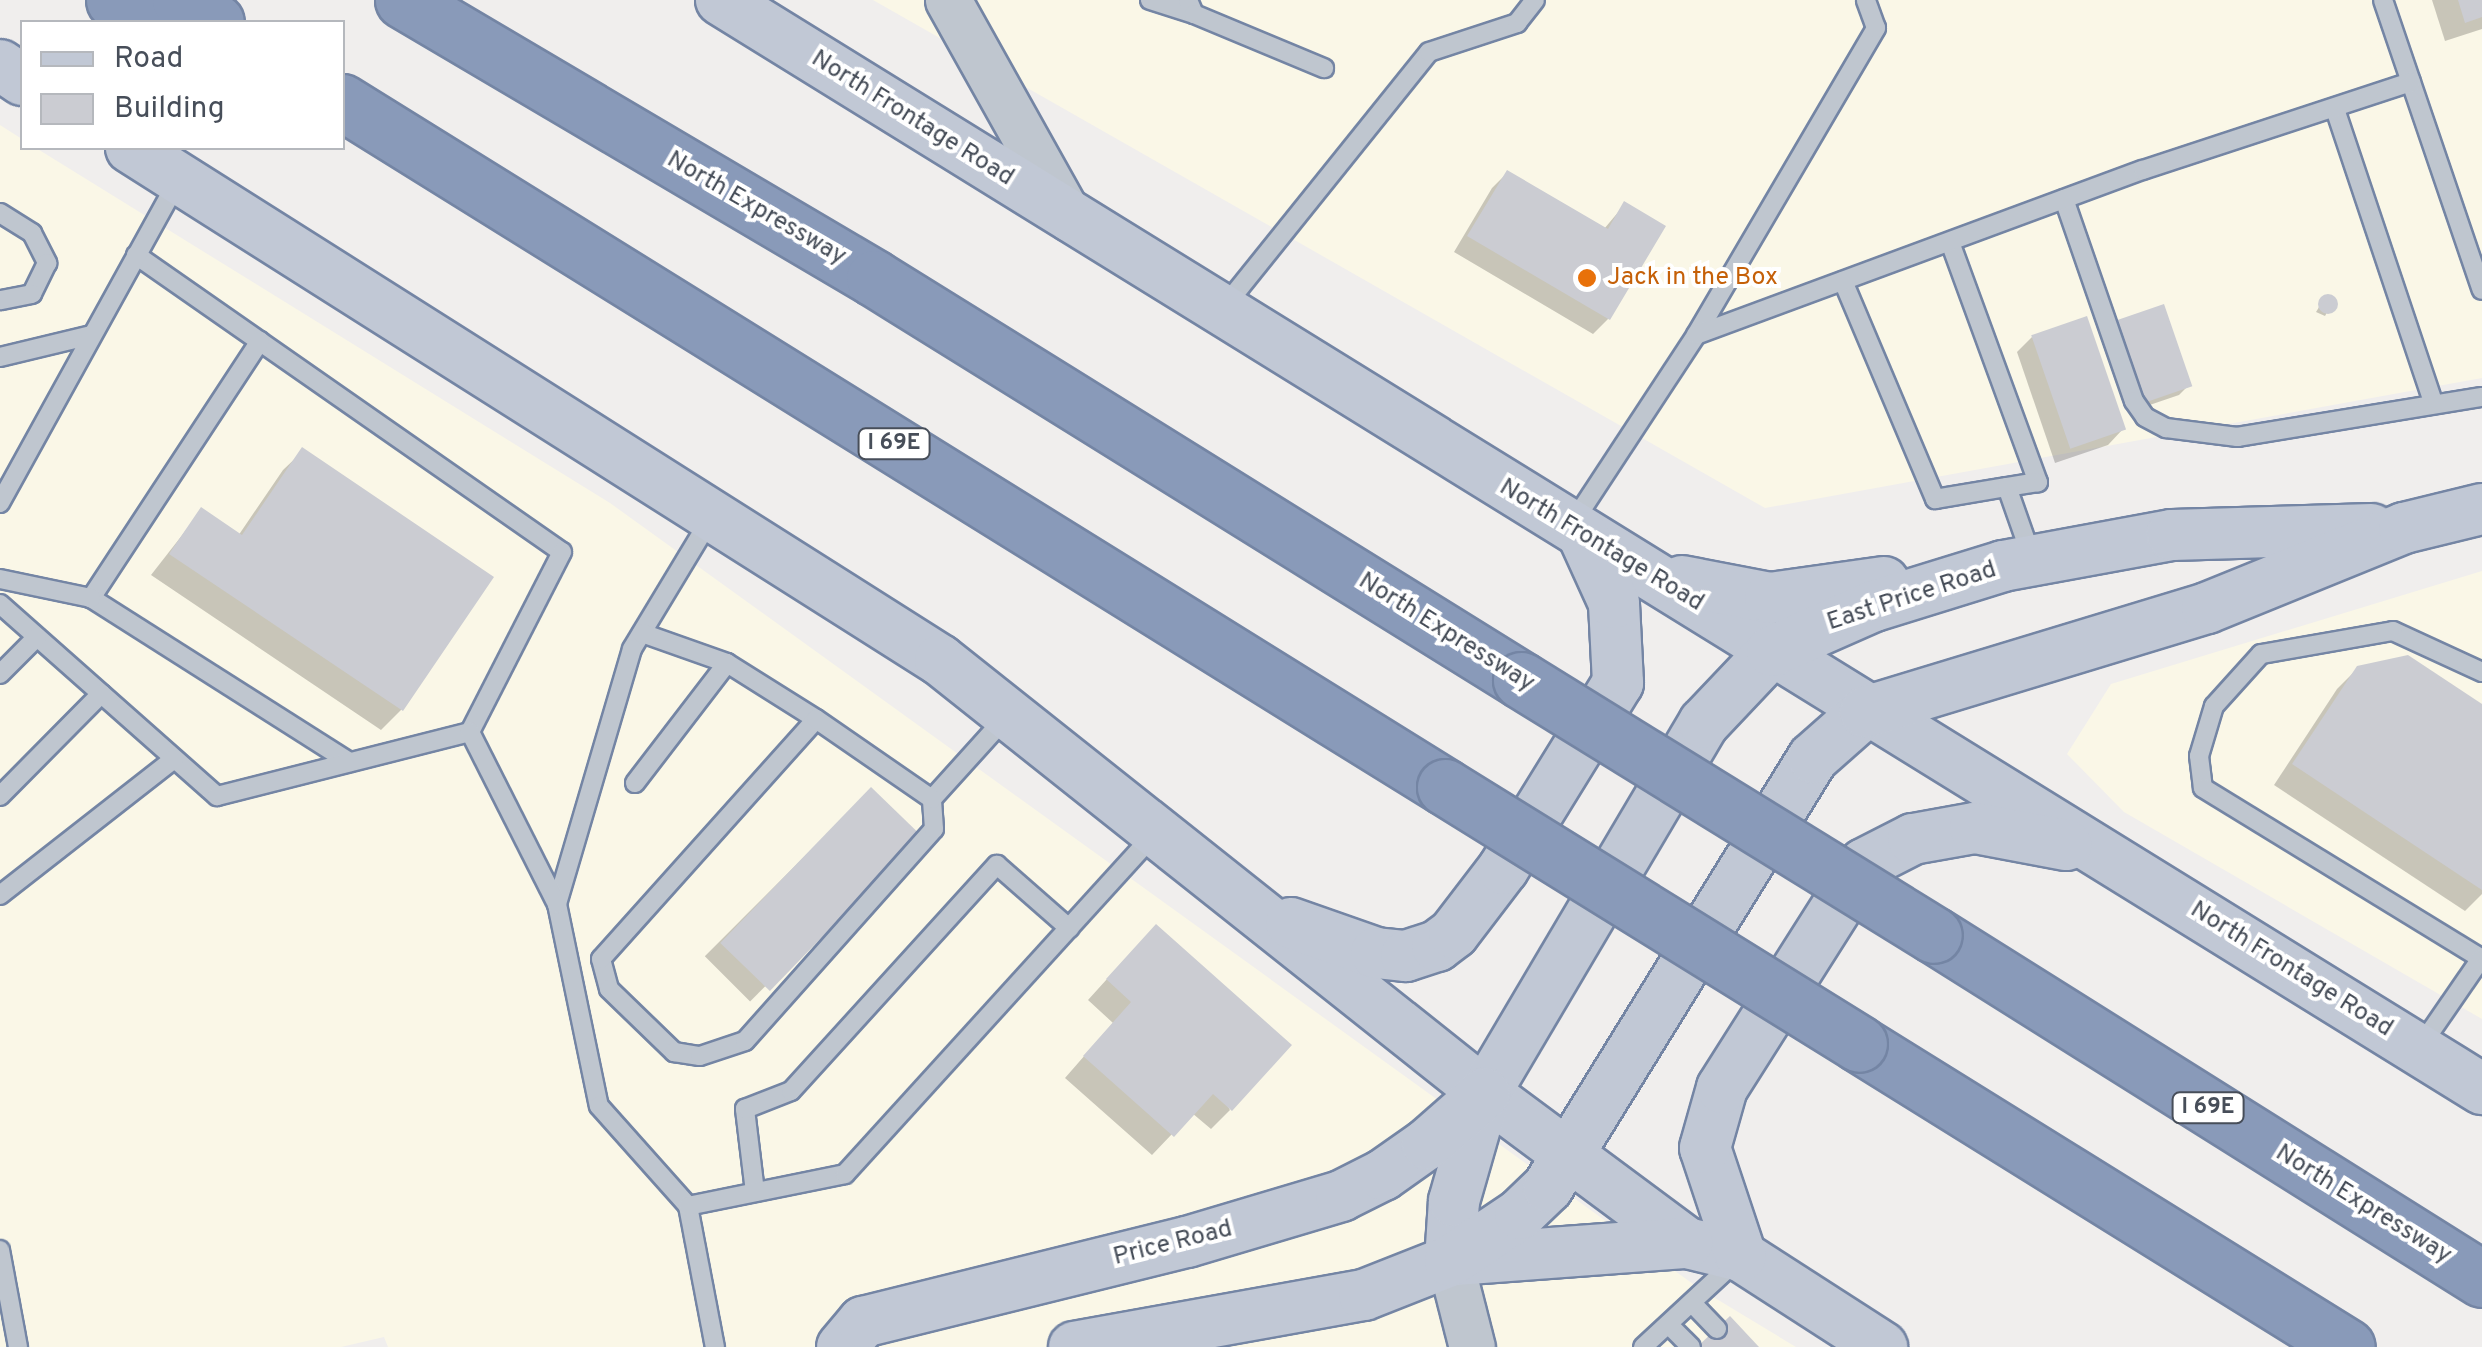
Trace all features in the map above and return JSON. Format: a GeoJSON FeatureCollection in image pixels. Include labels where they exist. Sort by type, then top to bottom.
{"type":"FeatureCollection","features":[{"type":"Feature","properties":{"kind":"highway"},"geometry":{"type":"LineString","coordinates":[[114,0],[160,20]]}},
{"type":"Feature","properties":{"kind":"highway"},"geometry":{"type":"LineString","coordinates":[[180,0],[213,20]]}},
{"type":"Feature","properties":{"kind":"highway","name":"North Expressway"},"geometry":{"type":"LineString","coordinates":[[403,0],[874,278],[2482,1279]]}},
{"type":"Feature","properties":{"kind":"highway","name":"I 69E"},"geometry":{"type":"LineString","coordinates":[[345,104],[2346,1347]]}},
{"type":"Feature","properties":{"kind":"highway"},"geometry":{"type":"LineString","coordinates":[[2400,1229],[2482,1269]]}},
{"type":"Feature","properties":{"kind":"main road","name":"North Frontage Road"},"geometry":{"type":"LineString","coordinates":[[721,0],[1576,533],[1657,576],[1865,712],[2100,852],[2482,1089]]}},
{"type":"Feature","properties":{"kind":"main road"},"geometry":{"type":"LineString","coordinates":[[134,150],[714,513],[940,660],[1485,1093],[1688,1243]]}},
{"type":"Feature","properties":{"kind":"main road","name":"East Price Road"},"geometry":{"type":"LineString","coordinates":[[1450,1261],[1520,1214],[1548,1188],[1812,758],[1865,712],[2207,608],[2404,528],[2482,510]]}},
{"type":"Feature","properties":{"kind":"main road","name":"East Price Road"},"geometry":{"type":"LineString","coordinates":[[1485,1093],[1704,723],[1772,652],[1874,606],[2018,563],[2172,535],[2404,528]]}},
{"type":"Feature","properties":{"kind":"main road"},"geometry":{"type":"LineString","coordinates":[[1249,908],[1376,953],[1406,956],[1437,946],[1454,933],[1502,869],[1618,684],[1614,603],[1576,533]]}},
{"type":"Feature","properties":{"kind":"main road"},"geometry":{"type":"LineString","coordinates":[[1657,576],[1770,598],[2018,563]]}},
{"type":"Feature","properties":{"kind":"main road"},"geometry":{"type":"LineString","coordinates":[[1741,1256],[1705,1148],[1722,1088],[1864,864],[1913,839],[1975,828],[2100,852]]}},
{"type":"Feature","properties":{"kind":"main road"},"geometry":{"type":"LineString","coordinates":[[1450,1261],[1454,1201],[1485,1093]]}},
{"type":"Feature","properties":{"kind":"main road","name":"Price Road"},"geometry":{"type":"LineString","coordinates":[[842,1347],[863,1322],[1187,1242],[1341,1196],[1383,1175],[1427,1144],[1485,1093]]}},
{"type":"Feature","properties":{"kind":"main road"},"geometry":{"type":"LineString","coordinates":[[1106,1344],[1364,1295],[1450,1261],[1688,1243],[1741,1256],[1856,1336]]}},
{"type":"Feature","properties":{"kind":"street"},"geometry":{"type":"LineString","coordinates":[[948,0],[1070,218]]}},
{"type":"Feature","properties":{"kind":"street"},"geometry":{"type":"LineString","coordinates":[[1450,1261],[1472,1347]]}},
{"type":"Feature","properties":{"kind":"lane"},"geometry":{"type":"LineString","coordinates":[[1150,0],[1191,7],[1324,68]]}},
{"type":"Feature","properties":{"kind":"lane"},"geometry":{"type":"LineString","coordinates":[[1221,312],[1429,52],[1516,23],[1535,0]]}},
{"type":"Feature","properties":{"kind":"lane"},"geometry":{"type":"LineString","coordinates":[[1576,533],[1876,28],[1866,0]]}},
{"type":"Feature","properties":{"kind":"lane"},"geometry":{"type":"LineString","coordinates":[[2383,0],[2476,252],[2482,290]]}},
{"type":"Feature","properties":{"kind":"lane"},"geometry":{"type":"LineString","coordinates":[[1696,336],[2064,200],[2411,82]]}},
{"type":"Feature","properties":{"kind":"lane"},"geometry":{"type":"LineString","coordinates":[[2335,109],[2434,402]]}},
{"type":"Feature","properties":{"kind":"lane"},"geometry":{"type":"LineString","coordinates":[[0,502],[180,178]]}},
{"type":"Feature","properties":{"kind":"lane"},"geometry":{"type":"LineString","coordinates":[[2064,200],[2134,400],[2145,416],[2166,428],[2237,437],[2482,397]]}},
{"type":"Feature","properties":{"kind":"lane"},"geometry":{"type":"LineString","coordinates":[[0,213],[32,233],[47,263],[32,294],[0,300]]}},
{"type":"Feature","properties":{"kind":"lane"},"geometry":{"type":"LineString","coordinates":[[1843,281],[1935,499],[2038,482],[1950,242]]}},
{"type":"Feature","properties":{"kind":"lane"},"geometry":{"type":"LineString","coordinates":[[0,604],[217,796],[470,732],[562,552],[136,255]]}},
{"type":"Feature","properties":{"kind":"lane"},"geometry":{"type":"LineString","coordinates":[[0,357],[92,334]]}},
{"type":"Feature","properties":{"kind":"lane"},"geometry":{"type":"LineString","coordinates":[[91,598],[260,341]]}},
{"type":"Feature","properties":{"kind":"lane"},"geometry":{"type":"LineString","coordinates":[[2007,487],[2018,563]]}},
{"type":"Feature","properties":{"kind":"lane"},"geometry":{"type":"LineString","coordinates":[[557,904],[632,649],[714,513]]}},
{"type":"Feature","properties":{"kind":"lane"},"geometry":{"type":"LineString","coordinates":[[0,579],[91,598],[349,762]]}},
{"type":"Feature","properties":{"kind":"lane"},"geometry":{"type":"LineString","coordinates":[[2418,1049],[2482,958],[2203,788],[2198,756],[2214,706],[2261,654],[2393,631],[2482,672]]}},
{"type":"Feature","properties":{"kind":"lane"},"geometry":{"type":"LineString","coordinates":[[642,632],[727,663],[932,799]]}},
{"type":"Feature","properties":{"kind":"lane"},"geometry":{"type":"LineString","coordinates":[[0,674],[38,637]]}},
{"type":"Feature","properties":{"kind":"lane"},"geometry":{"type":"LineString","coordinates":[[635,783],[727,663]]}},
{"type":"Feature","properties":{"kind":"lane"},"geometry":{"type":"LineString","coordinates":[[0,796],[101,694]]}},
{"type":"Feature","properties":{"kind":"lane"},"geometry":{"type":"LineString","coordinates":[[601,960],[609,989],[674,1052],[700,1056],[745,1041],[934,830],[932,799],[1008,714]]}},
{"type":"Feature","properties":{"kind":"lane"},"geometry":{"type":"LineString","coordinates":[[601,960],[816,719]]}},
{"type":"Feature","properties":{"kind":"lane"},"geometry":{"type":"LineString","coordinates":[[470,732],[557,904],[598,1106],[688,1206],[715,1347]]}},
{"type":"Feature","properties":{"kind":"lane"},"geometry":{"type":"LineString","coordinates":[[0,895],[174,758]]}},
{"type":"Feature","properties":{"kind":"lane"},"geometry":{"type":"LineString","coordinates":[[688,1206],[845,1174],[1156,833]]}},
{"type":"Feature","properties":{"kind":"lane"},"geometry":{"type":"LineString","coordinates":[[755,1192],[744,1109],[791,1090],[997,865],[1069,928]]}},
{"type":"Feature","properties":{"kind":"lane"},"geometry":{"type":"LineString","coordinates":[[566,958],[601,960]]}},
{"type":"Feature","properties":{"kind":"lane"},"geometry":{"type":"LineString","coordinates":[[0,1250],[18,1347]]}},
{"type":"Feature","properties":{"kind":"lane"},"geometry":{"type":"LineString","coordinates":[[1643,1347],[1741,1256]]}},
{"type":"Feature","properties":{"kind":"lane"},"geometry":{"type":"LineString","coordinates":[[1692,1304],[1716,1329]]}},
{"type":"Feature","properties":{"kind":"lane"},"geometry":{"type":"LineString","coordinates":[[1670,1324],[1691,1347]]}},
{"type":"Feature","properties":{"kind":"shaded area"},"geometry":{"type":"Polygon","coordinates":[[[873,0],[2482,0],[2482,378],[1765,508],[873,0]]]}},
{"type":"Feature","properties":{"kind":"shaded area"},"geometry":{"type":"Polygon","coordinates":[[[0,125],[20,138],[20,150],[39,150],[610,503],[1700,1289],[1796,1347],[388,1347],[384,1337],[341,1347],[0,1347],[0,125]]]}},
{"type":"Feature","properties":{"kind":"shaded area"},"geometry":{"type":"Polygon","coordinates":[[[2482,571],[2482,1019],[2124,812],[2067,754],[2111,684],[2482,571]]]}},
{"type":"Feature","properties":{"kind":"building"},"geometry":{"type":"Polygon","coordinates":[[[2458,0],[2482,0],[2482,17],[2465,23],[2458,0]]]}},
{"type":"Feature","properties":{"kind":"building","name":"Jack in the Box"},"geometry":{"type":"Polygon","coordinates":[[[1507,170],[1608,229],[1624,201],[1666,226],[1610,320],[1467,236],[1507,170]]]}},
{"type":"Feature","properties":{"kind":"building"},"geometry":{"type":"Polygon","coordinates":[[[2328,294],[2338,304],[2328,314],[2318,304],[2328,294]]]}},
{"type":"Feature","properties":{"kind":"building"},"geometry":{"type":"Polygon","coordinates":[[[2164,304],[2192,386],[2145,403],[2117,320],[2164,304]]]}},
{"type":"Feature","properties":{"kind":"building"},"geometry":{"type":"Polygon","coordinates":[[[2087,316],[2126,429],[2070,449],[2031,335],[2087,316]]]}},
{"type":"Feature","properties":{"kind":"building"},"geometry":{"type":"Polygon","coordinates":[[[302,447],[494,577],[403,711],[169,554],[201,507],[242,535],[302,447]]]}},
{"type":"Feature","properties":{"kind":"building"},"geometry":{"type":"Polygon","coordinates":[[[2408,655],[2482,704],[2482,890],[2292,764],[2357,666],[2408,655]]]}},
{"type":"Feature","properties":{"kind":"building"},"geometry":{"type":"Polygon","coordinates":[[[871,787],[921,835],[770,991],[720,943],[871,787]]]}},
{"type":"Feature","properties":{"kind":"building"},"geometry":{"type":"Polygon","coordinates":[[[1156,924],[1292,1045],[1232,1111],[1213,1094],[1174,1137],[1083,1056],[1131,1002],[1106,979],[1156,924]]]}},
{"type":"Feature","properties":{"kind":"building"},"geometry":{"type":"Polygon","coordinates":[[[1730,1316],[1759,1347],[1697,1347],[1730,1316]]]}},
{"type":"Feature","properties":{"kind":"place","name":"Jack in the Box"},"geometry":{"type":"Point","coordinates":[1587,278]}}]}
